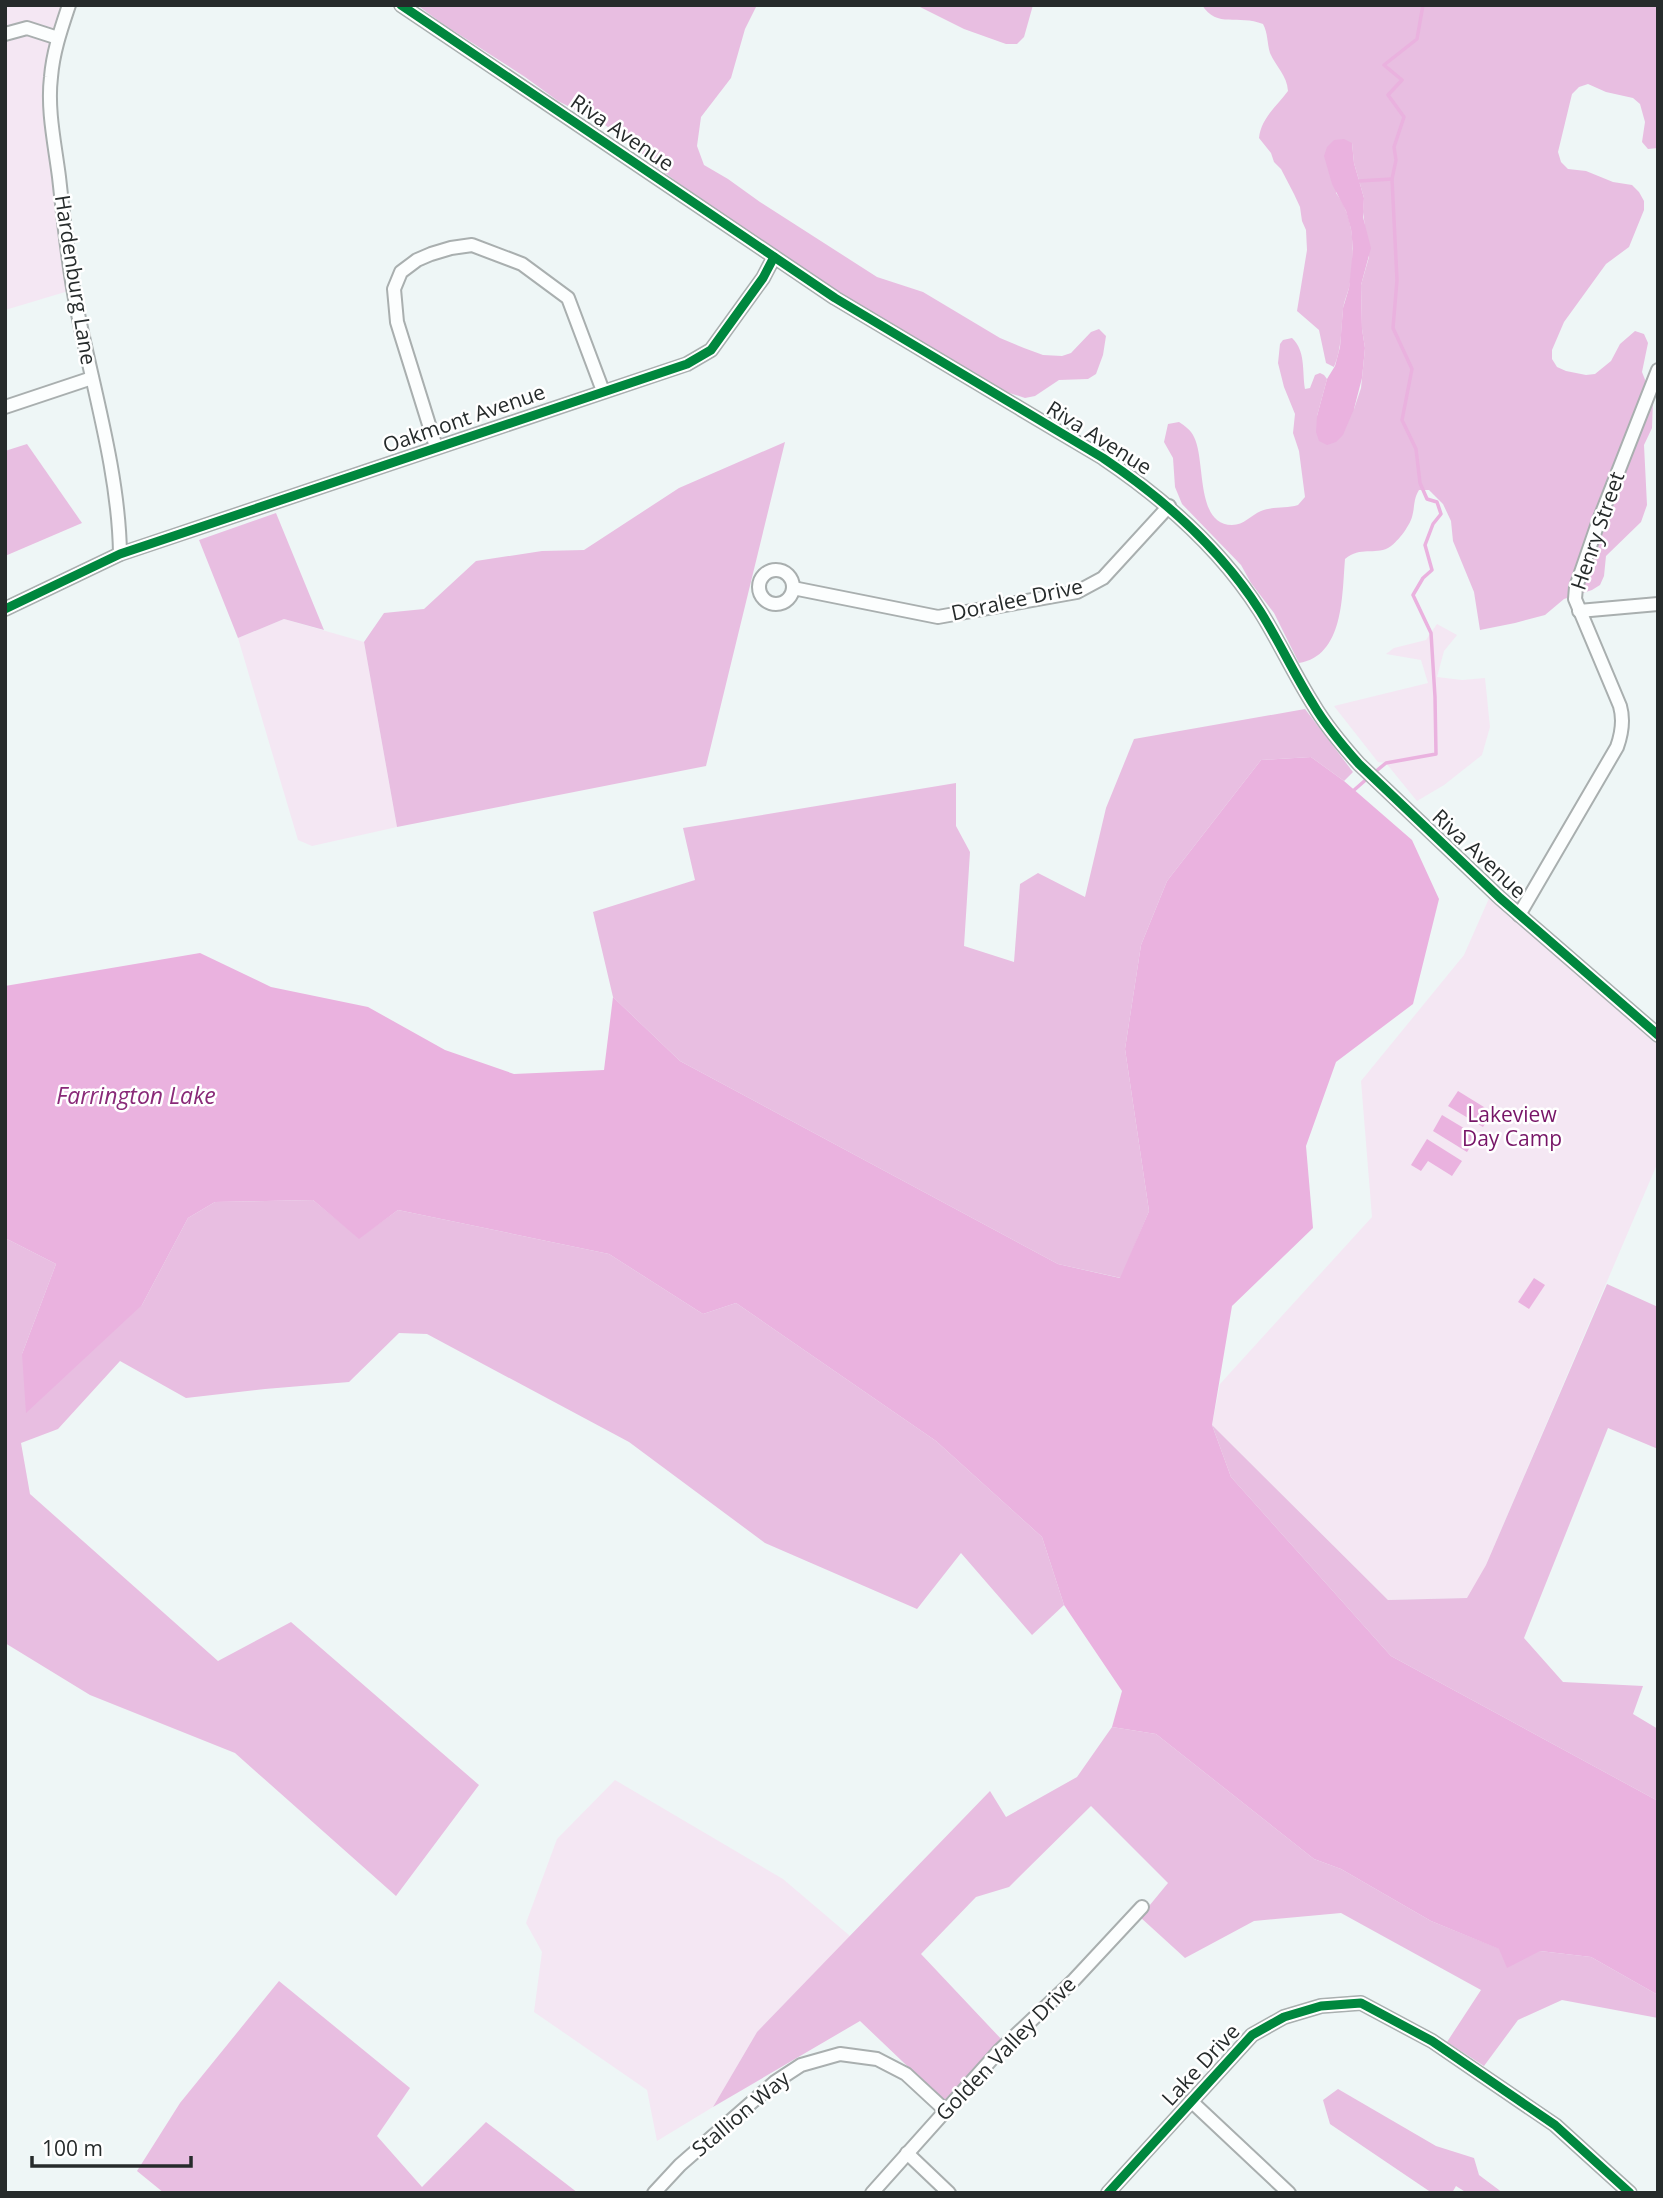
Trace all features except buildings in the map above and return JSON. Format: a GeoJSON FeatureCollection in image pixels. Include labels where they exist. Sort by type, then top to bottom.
{"type":"FeatureCollection","features":[{"type":"Feature","properties":{"kind":"street","name":"Hardenburg Lane"},"geometry":{"type":"LineString","coordinates":[[69,5],[58,38],[50,87],[52,121],[76,305],[115,495],[120,527],[120,554]]}},
{"type":"Feature","properties":{"kind":"street","name":"Riva Avenue"},"geometry":{"type":"LineString","coordinates":[[401,5],[845,305],[1103,458],[1168,506],[1230,570],[1259,610],[1321,717],[1366,771],[1519,915],[1658,1035]]}},
{"type":"Feature","properties":{"kind":"street"},"geometry":{"type":"LineString","coordinates":[[5,34],[27,28],[58,38]]}},
{"type":"Feature","properties":{"kind":"street"},"geometry":{"type":"LineString","coordinates":[[436,447],[397,322],[394,289],[401,272],[431,254],[472,245],[522,264],[568,298],[603,391]]}},
{"type":"Feature","properties":{"kind":"street","name":"Oakmont Avenue"},"geometry":{"type":"LineString","coordinates":[[5,609],[120,554],[687,364],[711,350],[763,278],[774,257]]}},
{"type":"Feature","properties":{"kind":"street","name":"Henry Street"},"geometry":{"type":"LineString","coordinates":[[1519,915],[1617,747],[1620,736],[1620,706],[1579,611],[1575,599],[1576,587],[1658,370]]}},
{"type":"Feature","properties":{"kind":"street"},"geometry":{"type":"LineString","coordinates":[[5,407],[92,378]]}},
{"type":"Feature","properties":{"kind":"street","name":"Doralee Drive"},"geometry":{"type":"LineString","coordinates":[[793,588],[938,617],[1077,592],[1104,578],[1168,506]]}},
{"type":"Feature","properties":{"kind":"street"},"geometry":{"type":"LineString","coordinates":[[1579,611],[1658,604]]}},
{"type":"Feature","properties":{"kind":"street","name":"Golden Valley Drive"},"geometry":{"type":"LineString","coordinates":[[872,2193],[999,2050],[1074,1980],[1142,1907]]}},
{"type":"Feature","properties":{"kind":"street","name":"Lake Drive"},"geometry":{"type":"LineString","coordinates":[[1108,2193],[1252,2035],[1284,2017],[1321,2006],[1361,2003],[1432,2041],[1555,2125],[1630,2193]]}},
{"type":"Feature","properties":{"kind":"street","name":"Stallion Way"},"geometry":{"type":"LineString","coordinates":[[654,2193],[680,2165],[775,2082],[801,2065],[839,2054],[877,2059],[906,2074],[946,2111]]}},
{"type":"Feature","properties":{"kind":"street"},"geometry":{"type":"LineString","coordinates":[[1191,2101],[1289,2193]]}},
{"type":"Feature","properties":{"kind":"street"},"geometry":{"type":"LineString","coordinates":[[907,2153],[948,2193]]}},
{"type":"Feature","properties":{"kind":"green space"},"geometry":{"type":"Polygon","coordinates":[[[5,5],[68,5],[45,70],[72,290],[5,310],[5,5]]]}},
{"type":"Feature","properties":{"kind":"green space"},"geometry":{"type":"Polygon","coordinates":[[[284,619],[364,642],[397,827],[312,846],[298,840],[238,638],[284,619]]]}},
{"type":"Feature","properties":{"kind":"green space"},"geometry":{"type":"Polygon","coordinates":[[[1437,624],[1457,635],[1444,651],[1437,677],[1462,680],[1485,678],[1490,727],[1482,755],[1444,785],[1417,801],[1386,763],[1378,762],[1334,706],[1428,683],[1421,660],[1386,654],[1394,648],[1426,640],[1437,624]]]}},
{"type":"Feature","properties":{"kind":"green space","name":"Lakeview Day Camp"},"geometry":{"type":"Polygon","coordinates":[[[1490,896],[1658,1036],[1658,1162],[1486,1565],[1468,1598],[1388,1600],[1212,1425],[1220,1384],[1372,1217],[1361,1081],[1464,955],[1490,896]]]}},
{"type":"Feature","properties":{"kind":"green space"},"geometry":{"type":"Polygon","coordinates":[[[615,1780],[783,1879],[850,1936],[757,2032],[713,2107],[657,2141],[647,2090],[534,2012],[542,1952],[526,1923],[557,1839],[615,1780]]]}},
{"type":"Feature","properties":{"kind":"shaded area"},"geometry":{"type":"Polygon","coordinates":[[[417,5],[757,5],[745,29],[731,78],[701,117],[697,146],[704,165],[877,277],[923,292],[1000,338],[1024,348],[1043,355],[1062,356],[1071,353],[1091,332],[1099,329],[1106,336],[1096,374],[1088,379],[1059,380],[1035,396],[1025,398],[997,389],[974,372],[947,359],[815,281],[729,221],[605,125],[558,101],[417,5]]]}},
{"type":"Feature","properties":{"kind":"shaded area"},"geometry":{"type":"Polygon","coordinates":[[[916,5],[1033,5],[1024,37],[1017,44],[1006,44],[964,29],[916,5]]]}},
{"type":"Feature","properties":{"kind":"shaded area"},"geometry":{"type":"Polygon","coordinates":[[[1202,5],[1658,5],[1658,148],[1648,149],[1642,142],[1645,122],[1640,104],[1633,98],[1606,92],[1588,84],[1579,87],[1572,94],[1558,152],[1561,162],[1568,169],[1586,171],[1613,182],[1632,185],[1644,201],[1644,210],[1629,247],[1606,264],[1564,322],[1552,350],[1552,359],[1557,367],[1586,375],[1595,374],[1611,361],[1620,344],[1635,331],[1644,334],[1648,343],[1642,372],[1653,400],[1652,428],[1644,445],[1647,505],[1641,522],[1606,556],[1600,585],[1564,599],[1545,615],[1480,630],[1474,592],[1453,541],[1451,521],[1443,504],[1429,490],[1419,490],[1410,521],[1395,542],[1383,550],[1356,553],[1345,559],[1341,606],[1333,637],[1325,649],[1314,658],[1299,663],[1274,613],[1241,565],[1182,504],[1175,487],[1173,458],[1164,442],[1168,424],[1179,422],[1190,430],[1194,437],[1207,503],[1220,522],[1236,525],[1266,509],[1298,505],[1305,497],[1299,451],[1293,433],[1295,414],[1278,363],[1280,344],[1283,340],[1292,338],[1300,349],[1305,389],[1310,388],[1315,375],[1320,373],[1327,379],[1317,416],[1354,409],[1361,388],[1365,348],[1361,285],[1369,257],[1363,212],[1364,198],[1354,163],[1352,143],[1336,193],[1347,214],[1353,251],[1340,346],[1334,367],[1326,363],[1319,330],[1297,311],[1307,250],[1306,230],[1294,194],[1271,153],[1259,138],[1266,118],[1288,91],[1286,80],[1270,53],[1263,24],[1214,17],[1202,5]]]}},
{"type":"Feature","properties":{"kind":"shaded area"},"geometry":{"type":"Polygon","coordinates":[[[785,442],[706,766],[397,827],[364,642],[384,613],[424,609],[476,561],[542,551],[584,550],[679,488],[785,442]]]}},
{"type":"Feature","properties":{"kind":"shaded area"},"geometry":{"type":"Polygon","coordinates":[[[27,444],[82,523],[5,556],[5,451],[27,444]]]}},
{"type":"Feature","properties":{"kind":"shaded area"},"geometry":{"type":"Polygon","coordinates":[[[276,513],[324,630],[284,619],[238,638],[199,540],[276,513]]]}},
{"type":"Feature","properties":{"kind":"shaded area"},"geometry":{"type":"Polygon","coordinates":[[[1305,709],[1353,772],[1344,781],[1311,757],[1261,760],[1167,881],[1141,945],[1125,1049],[1149,1211],[1121,1278],[1058,1264],[680,1061],[613,997],[593,912],[695,880],[683,828],[956,783],[956,826],[970,852],[964,946],[1014,962],[1020,884],[1038,873],[1085,897],[1106,808],[1134,739],[1305,709]]]}},
{"type":"Feature","properties":{"kind":"shaded area"},"geometry":{"type":"Polygon","coordinates":[[[313,1200],[359,1238],[398,1210],[609,1254],[703,1314],[736,1303],[936,1441],[1042,1537],[1064,1605],[1032,1635],[961,1553],[917,1609],[765,1543],[629,1442],[427,1334],[399,1333],[349,1382],[186,1398],[120,1361],[58,1429],[21,1443],[30,1494],[218,1661],[291,1622],[479,1785],[396,1896],[235,1753],[90,1695],[5,1643],[5,1238],[56,1264],[22,1354],[142,1305],[188,1218],[215,1202],[313,1200]]]}},
{"type":"Feature","properties":{"kind":"shaded area"},"geometry":{"type":"Polygon","coordinates":[[[1607,1284],[1658,1307],[1658,1449],[1608,1428],[1524,1638],[1563,1682],[1643,1686],[1633,1714],[1658,1729],[1658,1801],[1391,1656],[1231,1477],[1212,1425],[1388,1600],[1467,1598],[1486,1565],[1607,1284]]]}},
{"type":"Feature","properties":{"kind":"shaded area"},"geometry":{"type":"Polygon","coordinates":[[[1112,1727],[1156,1734],[1314,1859],[1341,1869],[1431,1921],[1500,1949],[1591,1957],[1658,1995],[1658,2018],[1562,2000],[1518,2020],[1484,2066],[1447,2042],[1481,1990],[1341,1913],[1254,1921],[1185,1958],[1140,1917],[1168,1883],[1091,1806],[1009,1887],[976,1897],[921,1954],[1003,2041],[945,2102],[860,2021],[713,2107],[757,2032],[990,1791],[1006,1817],[1077,1777],[1112,1727]]]}},
{"type":"Feature","properties":{"kind":"shaded area"},"geometry":{"type":"Polygon","coordinates":[[[279,1981],[410,2088],[377,2136],[422,2187],[486,2122],[578,2193],[164,2193],[137,2171],[180,2103],[279,1981]]]}},
{"type":"Feature","properties":{"kind":"shaded area"},"geometry":{"type":"Polygon","coordinates":[[[1338,2089],[1436,2146],[1474,2158],[1479,2175],[1503,2193],[1467,2193],[1456,2186],[1452,2193],[1432,2193],[1330,2124],[1323,2100],[1338,2089]]]}},
{"type":"Feature","properties":{"kind":"water"},"geometry":{"type":"Polygon","coordinates":[[[1344,139],[1352,143],[1354,163],[1364,198],[1363,217],[1371,248],[1361,285],[1365,348],[1362,378],[1354,409],[1343,435],[1336,442],[1327,445],[1319,441],[1316,432],[1317,416],[1327,379],[1335,366],[1340,347],[1343,308],[1349,288],[1353,249],[1346,211],[1332,184],[1324,156],[1327,147],[1334,140],[1344,139]]]}},
{"type":"Feature","properties":{"kind":"water","name":"Farrington Lake"},"geometry":{"type":"Polygon","coordinates":[[[1311,757],[1344,781],[1412,840],[1439,899],[1413,1004],[1336,1062],[1306,1146],[1313,1228],[1232,1306],[1212,1425],[1231,1477],[1391,1656],[1658,1801],[1658,1995],[1591,1957],[1540,1951],[1507,1968],[1499,1949],[1431,1921],[1341,1869],[1314,1859],[1156,1734],[1112,1727],[1122,1691],[1064,1605],[1042,1537],[936,1441],[736,1303],[703,1314],[609,1254],[398,1210],[359,1239],[313,1200],[215,1202],[188,1218],[142,1305],[26,1413],[22,1354],[56,1264],[5,1238],[5,986],[200,953],[271,987],[368,1007],[445,1050],[514,1074],[604,1070],[613,997],[680,1061],[1058,1264],[1120,1278],[1149,1211],[1125,1049],[1141,945],[1167,881],[1261,760],[1311,757]]]}},
{"type":"Feature","properties":{"kind":"water"},"geometry":{"type":"Polygon","coordinates":[[[1458,1091],[1492,1112],[1483,1127],[1448,1106],[1458,1091]]]}},
{"type":"Feature","properties":{"kind":"water"},"geometry":{"type":"Polygon","coordinates":[[[1442,1115],[1477,1136],[1467,1152],[1433,1131],[1442,1115]]]}},
{"type":"Feature","properties":{"kind":"water"},"geometry":{"type":"Polygon","coordinates":[[[1427,1139],[1462,1161],[1452,1176],[1428,1161],[1421,1171],[1411,1165],[1427,1139]]]}},
{"type":"Feature","properties":{"kind":"water"},"geometry":{"type":"Polygon","coordinates":[[[1534,1278],[1545,1285],[1529,1309],[1518,1302],[1534,1278]]]}},
{"type":"Feature","properties":{"kind":"waterway"},"geometry":{"type":"LineString","coordinates":[[1375,772],[1386,763],[1436,754],[1431,633],[1413,595],[1423,578],[1432,570],[1425,545],[1433,524],[1441,514],[1437,502],[1427,499],[1420,483],[1416,449],[1402,420],[1412,369],[1393,328],[1397,280],[1392,179],[1396,160],[1394,147],[1404,117],[1388,95],[1402,80],[1384,65],[1417,39],[1423,5]]}},
{"type":"Feature","properties":{"kind":"waterway"},"geometry":{"type":"LineString","coordinates":[[1359,181],[1392,179]]}},
{"type":"Feature","properties":{"kind":"waterway"},"geometry":{"type":"LineString","coordinates":[[1353,791],[1369,777]]}},
{"type":"Feature","properties":{"kind":"cycle path"},"geometry":{"type":"LineString","coordinates":[[401,5],[835,298],[1103,458],[1148,490],[1209,546],[1244,588],[1267,622],[1318,712],[1359,764],[1500,898],[1658,1035]]}},
{"type":"Feature","properties":{"kind":"cycle path"},"geometry":{"type":"LineString","coordinates":[[5,609],[120,554],[687,364],[711,350],[763,278],[774,257]]}},
{"type":"Feature","properties":{"kind":"cycle path"},"geometry":{"type":"LineString","coordinates":[[1108,2193],[1252,2035],[1284,2017],[1321,2006],[1361,2003],[1432,2041],[1555,2125],[1630,2193]]}}]}
